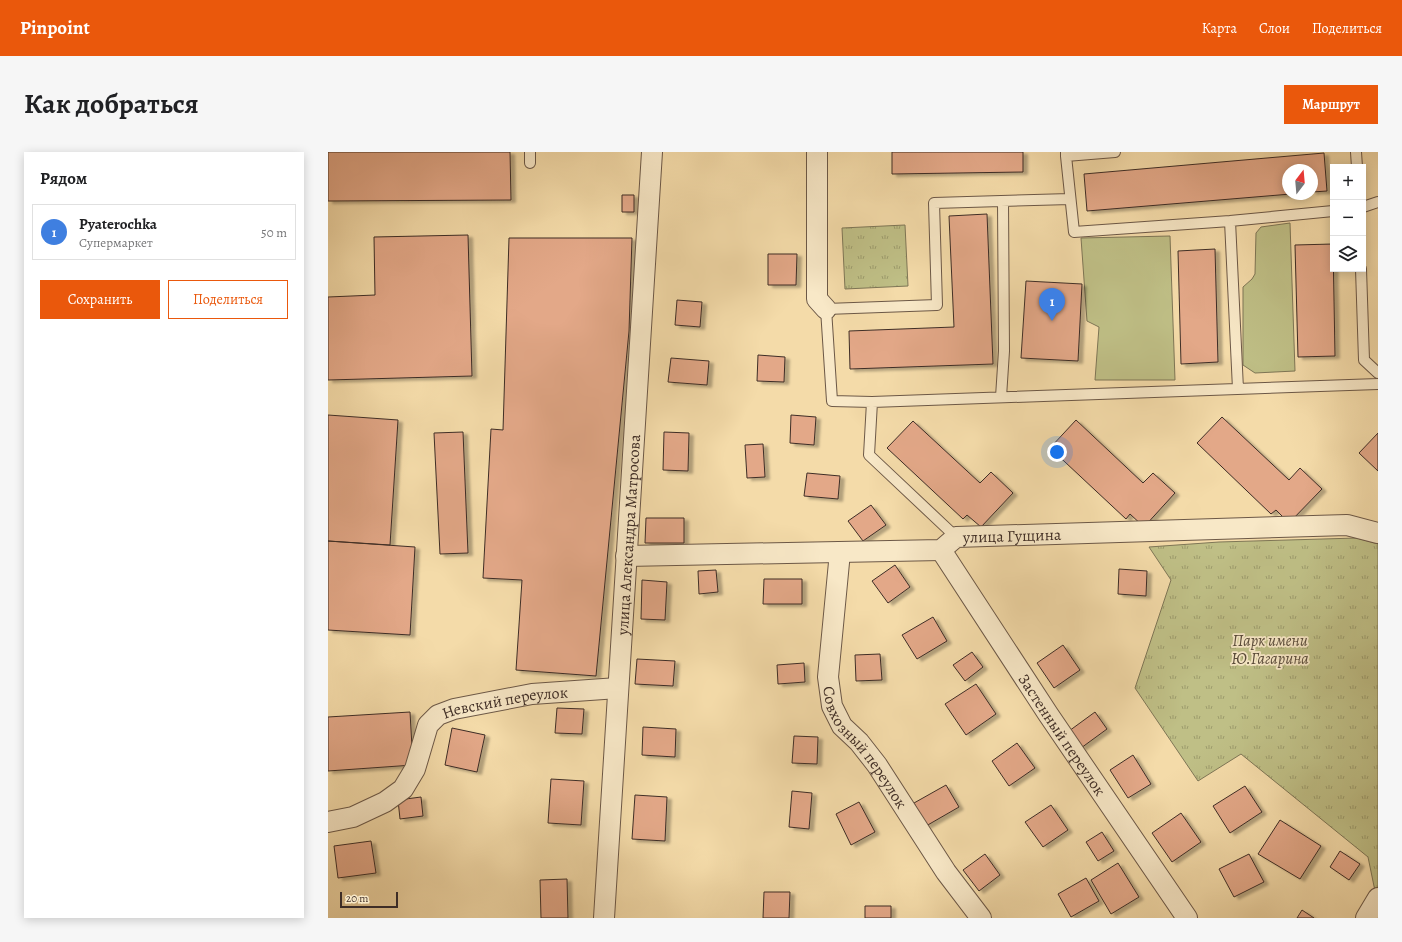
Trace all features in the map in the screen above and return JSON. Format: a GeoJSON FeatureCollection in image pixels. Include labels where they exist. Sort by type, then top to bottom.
{"type":"FeatureCollection","features":[{"type":"Feature","properties":{"kind":"street","name":"улица Александра Матросова"},"geometry":{"type":"LineString","coordinates":[[604,918],[652,152]]}},
{"type":"Feature","properties":{"kind":"street"},"geometry":{"type":"LineString","coordinates":[[817,152],[817,299],[826,309]]}},
{"type":"Feature","properties":{"kind":"street","name":"улица Гущина"},"geometry":{"type":"LineString","coordinates":[[626,556],[840,552],[949,544],[1348,525],[1378,533]]}},
{"type":"Feature","properties":{"kind":"street","name":"Застенный переулок"},"geometry":{"type":"LineString","coordinates":[[949,544],[1048,714],[1187,918]]}},
{"type":"Feature","properties":{"kind":"street","name":"Совхозный переулок"},"geometry":{"type":"LineString","coordinates":[[840,552],[828,677],[832,706],[842,726],[859,742],[877,765],[946,872],[981,918]]}},
{"type":"Feature","properties":{"kind":"street","name":"Невский переулок"},"geometry":{"type":"LineString","coordinates":[[328,822],[352,817],[385,802],[403,790],[415,769],[428,725],[438,715],[454,709],[532,694],[618,688]]}},
{"type":"Feature","properties":{"kind":"street"},"geometry":{"type":"LineString","coordinates":[[1366,918],[1378,898]]}},
{"type":"Feature","properties":{"kind":"lane"},"geometry":{"type":"LineString","coordinates":[[530,152],[530,163]]}},
{"type":"Feature","properties":{"kind":"lane"},"geometry":{"type":"LineString","coordinates":[[1115,152],[1066,154],[1074,232],[1230,221],[1330,211]]}},
{"type":"Feature","properties":{"kind":"lane"},"geometry":{"type":"LineString","coordinates":[[1356,152],[1357,164]]}},
{"type":"Feature","properties":{"kind":"lane"},"geometry":{"type":"LineString","coordinates":[[1070,200],[934,203],[937,305],[826,309],[832,401],[872,402],[1378,384]]}},
{"type":"Feature","properties":{"kind":"lane"},"geometry":{"type":"LineString","coordinates":[[1001,397],[1004,351],[1003,201]]}},
{"type":"Feature","properties":{"kind":"lane"},"geometry":{"type":"LineString","coordinates":[[1366,206],[1378,202]]}},
{"type":"Feature","properties":{"kind":"lane"},"geometry":{"type":"LineString","coordinates":[[1230,221],[1238,389]]}},
{"type":"Feature","properties":{"kind":"lane"},"geometry":{"type":"LineString","coordinates":[[1361,272],[1364,360],[1378,373]]}},
{"type":"Feature","properties":{"kind":"lane"},"geometry":{"type":"LineString","coordinates":[[872,402],[869,455],[949,544]]}},
{"type":"Feature","properties":{"kind":"green space"},"geometry":{"type":"Polygon","coordinates":[[[1290,223],[1295,371],[1255,373],[1243,365],[1243,287],[1255,274],[1256,233],[1261,227],[1290,223]]]}},
{"type":"Feature","properties":{"kind":"green space"},"geometry":{"type":"Polygon","coordinates":[[[905,225],[908,286],[845,289],[842,228],[905,225]]]}},
{"type":"Feature","properties":{"kind":"green space"},"geometry":{"type":"Polygon","coordinates":[[[1170,236],[1175,380],[1095,380],[1099,327],[1087,321],[1081,238],[1170,236]]]}},
{"type":"Feature","properties":{"kind":"green space","name":"Парк имени Ю.Гагарина"},"geometry":{"type":"Polygon","coordinates":[[[1357,538],[1378,544],[1378,886],[1375,891],[1368,857],[1241,754],[1198,781],[1135,688],[1171,580],[1149,547],[1219,542],[1357,538]]]}},
{"type":"Feature","properties":{"kind":"building"},"geometry":{"type":"Polygon","coordinates":[[[328,152],[510,152],[511,200],[328,201],[328,152]]]}},
{"type":"Feature","properties":{"kind":"building"},"geometry":{"type":"Polygon","coordinates":[[[892,152],[1023,152],[1023,172],[892,174],[892,152]]]}},
{"type":"Feature","properties":{"kind":"building"},"geometry":{"type":"Polygon","coordinates":[[[1324,153],[1327,191],[1318,192],[1318,164],[1282,164],[1282,195],[1087,211],[1084,174],[1324,153]]]}},
{"type":"Feature","properties":{"kind":"building"},"geometry":{"type":"Polygon","coordinates":[[[622,195],[634,195],[634,212],[622,212],[622,195]]]}},
{"type":"Feature","properties":{"kind":"building"},"geometry":{"type":"Polygon","coordinates":[[[987,214],[993,364],[850,369],[849,331],[954,327],[949,216],[987,214]]]}},
{"type":"Feature","properties":{"kind":"building"},"geometry":{"type":"Polygon","coordinates":[[[468,235],[472,376],[328,380],[328,297],[375,295],[374,237],[468,235]]]}},
{"type":"Feature","properties":{"kind":"building"},"geometry":{"type":"Polygon","coordinates":[[[509,238],[632,238],[629,331],[596,676],[516,670],[522,580],[483,578],[491,429],[503,430],[509,238]]]}},
{"type":"Feature","properties":{"kind":"building"},"geometry":{"type":"Polygon","coordinates":[[[1330,244],[1330,272],[1334,272],[1335,356],[1298,357],[1295,245],[1330,244]]]}},
{"type":"Feature","properties":{"kind":"building"},"geometry":{"type":"Polygon","coordinates":[[[1215,249],[1218,362],[1181,364],[1178,251],[1215,249]]]}},
{"type":"Feature","properties":{"kind":"building"},"geometry":{"type":"Polygon","coordinates":[[[768,254],[797,254],[796,285],[768,285],[768,254]]]}},
{"type":"Feature","properties":{"kind":"building"},"geometry":{"type":"Polygon","coordinates":[[[1026,281],[1082,284],[1078,361],[1021,358],[1026,281]]]}},
{"type":"Feature","properties":{"kind":"building"},"geometry":{"type":"Polygon","coordinates":[[[677,300],[702,302],[700,327],[675,325],[677,300]]]}},
{"type":"Feature","properties":{"kind":"building"},"geometry":{"type":"Polygon","coordinates":[[[758,355],[785,357],[784,382],[757,381],[758,355]]]}},
{"type":"Feature","properties":{"kind":"building"},"geometry":{"type":"Polygon","coordinates":[[[671,358],[709,361],[707,385],[668,382],[671,358]]]}},
{"type":"Feature","properties":{"kind":"building"},"geometry":{"type":"Polygon","coordinates":[[[328,415],[398,420],[390,545],[328,541],[328,415]]]}},
{"type":"Feature","properties":{"kind":"building"},"geometry":{"type":"Polygon","coordinates":[[[791,415],[816,417],[814,445],[790,443],[791,415]]]}},
{"type":"Feature","properties":{"kind":"building"},"geometry":{"type":"Polygon","coordinates":[[[1222,417],[1289,480],[1300,468],[1322,489],[1289,523],[1276,510],[1271,514],[1197,443],[1222,417]]]}},
{"type":"Feature","properties":{"kind":"building"},"geometry":{"type":"Polygon","coordinates":[[[1076,420],[1143,483],[1153,473],[1175,493],[1144,527],[1130,514],[1126,519],[1050,448],[1076,420]]]}},
{"type":"Feature","properties":{"kind":"building"},"geometry":{"type":"Polygon","coordinates":[[[913,421],[980,483],[991,472],[1013,493],[981,527],[967,515],[963,519],[887,448],[913,421]]]}},
{"type":"Feature","properties":{"kind":"building"},"geometry":{"type":"Polygon","coordinates":[[[463,432],[468,553],[440,554],[434,433],[463,432]]]}},
{"type":"Feature","properties":{"kind":"building"},"geometry":{"type":"Polygon","coordinates":[[[664,432],[689,433],[688,471],[663,470],[664,432]]]}},
{"type":"Feature","properties":{"kind":"building"},"geometry":{"type":"Polygon","coordinates":[[[1378,433],[1378,471],[1359,453],[1378,433]]]}},
{"type":"Feature","properties":{"kind":"building"},"geometry":{"type":"Polygon","coordinates":[[[763,444],[765,477],[747,478],[745,445],[763,444]]]}},
{"type":"Feature","properties":{"kind":"building"},"geometry":{"type":"Polygon","coordinates":[[[807,473],[840,476],[838,499],[804,496],[807,473]]]}},
{"type":"Feature","properties":{"kind":"building"},"geometry":{"type":"Polygon","coordinates":[[[871,505],[886,525],[863,541],[848,521],[871,505]]]}},
{"type":"Feature","properties":{"kind":"building"},"geometry":{"type":"Polygon","coordinates":[[[646,518],[684,518],[684,543],[645,543],[646,518]]]}},
{"type":"Feature","properties":{"kind":"building"},"geometry":{"type":"Polygon","coordinates":[[[328,541],[415,547],[410,635],[328,630],[328,541]]]}},
{"type":"Feature","properties":{"kind":"building"},"geometry":{"type":"Polygon","coordinates":[[[895,565],[910,587],[888,603],[872,581],[895,565]]]}},
{"type":"Feature","properties":{"kind":"building"},"geometry":{"type":"Polygon","coordinates":[[[1119,569],[1147,571],[1146,596],[1118,594],[1119,569]]]}},
{"type":"Feature","properties":{"kind":"building"},"geometry":{"type":"Polygon","coordinates":[[[716,570],[718,592],[699,594],[698,571],[716,570]]]}},
{"type":"Feature","properties":{"kind":"building"},"geometry":{"type":"Polygon","coordinates":[[[764,579],[802,579],[802,604],[763,604],[764,579]]]}},
{"type":"Feature","properties":{"kind":"building"},"geometry":{"type":"Polygon","coordinates":[[[642,580],[667,582],[665,620],[641,619],[642,580]]]}},
{"type":"Feature","properties":{"kind":"building"},"geometry":{"type":"Polygon","coordinates":[[[933,617],[947,641],[917,659],[902,635],[933,617]]]}},
{"type":"Feature","properties":{"kind":"building"},"geometry":{"type":"Polygon","coordinates":[[[1063,645],[1080,670],[1054,688],[1037,663],[1063,645]]]}},
{"type":"Feature","properties":{"kind":"building"},"geometry":{"type":"Polygon","coordinates":[[[972,652],[983,667],[965,681],[953,665],[972,652]]]}},
{"type":"Feature","properties":{"kind":"building"},"geometry":{"type":"Polygon","coordinates":[[[880,654],[882,680],[856,681],[855,655],[880,654]]]}},
{"type":"Feature","properties":{"kind":"building"},"geometry":{"type":"Polygon","coordinates":[[[637,659],[675,661],[673,686],[635,684],[637,659]]]}},
{"type":"Feature","properties":{"kind":"building"},"geometry":{"type":"Polygon","coordinates":[[[804,663],[805,682],[778,684],[777,665],[804,663]]]}},
{"type":"Feature","properties":{"kind":"building"},"geometry":{"type":"Polygon","coordinates":[[[976,684],[996,714],[966,735],[945,704],[976,684]]]}},
{"type":"Feature","properties":{"kind":"building"},"geometry":{"type":"Polygon","coordinates":[[[557,708],[584,709],[582,734],[555,733],[557,708]]]}},
{"type":"Feature","properties":{"kind":"building"},"geometry":{"type":"Polygon","coordinates":[[[410,712],[413,765],[328,771],[328,717],[410,712]]]}},
{"type":"Feature","properties":{"kind":"building"},"geometry":{"type":"Polygon","coordinates":[[[1095,712],[1107,729],[1081,748],[1069,731],[1095,712]]]}},
{"type":"Feature","properties":{"kind":"building"},"geometry":{"type":"Polygon","coordinates":[[[643,727],[676,729],[675,757],[642,755],[643,727]]]}},
{"type":"Feature","properties":{"kind":"building"},"geometry":{"type":"Polygon","coordinates":[[[452,728],[485,735],[477,772],[445,765],[452,728]]]}},
{"type":"Feature","properties":{"kind":"building"},"geometry":{"type":"Polygon","coordinates":[[[794,736],[818,737],[817,764],[792,763],[794,736]]]}},
{"type":"Feature","properties":{"kind":"building"},"geometry":{"type":"Polygon","coordinates":[[[1017,743],[1035,768],[1009,786],[992,761],[1017,743]]]}},
{"type":"Feature","properties":{"kind":"building"},"geometry":{"type":"Polygon","coordinates":[[[1133,755],[1151,784],[1128,798],[1110,770],[1133,755]]]}},
{"type":"Feature","properties":{"kind":"building"},"geometry":{"type":"Polygon","coordinates":[[[551,779],[584,781],[581,825],[548,823],[551,779]]]}},
{"type":"Feature","properties":{"kind":"building"},"geometry":{"type":"Polygon","coordinates":[[[946,785],[959,807],[926,826],[914,803],[946,785]]]}},
{"type":"Feature","properties":{"kind":"building"},"geometry":{"type":"Polygon","coordinates":[[[1245,786],[1262,812],[1230,833],[1213,806],[1245,786]]]}},
{"type":"Feature","properties":{"kind":"building"},"geometry":{"type":"Polygon","coordinates":[[[792,791],[812,793],[809,829],[789,827],[792,791]]]}},
{"type":"Feature","properties":{"kind":"building"},"geometry":{"type":"Polygon","coordinates":[[[635,795],[667,797],[665,841],[632,839],[635,795]]]}},
{"type":"Feature","properties":{"kind":"building"},"geometry":{"type":"Polygon","coordinates":[[[421,797],[423,816],[400,819],[398,800],[421,797]]]}},
{"type":"Feature","properties":{"kind":"building"},"geometry":{"type":"Polygon","coordinates":[[[859,802],[875,832],[851,845],[836,814],[859,802]]]}},
{"type":"Feature","properties":{"kind":"building"},"geometry":{"type":"Polygon","coordinates":[[[1051,805],[1068,830],[1043,847],[1025,822],[1051,805]]]}},
{"type":"Feature","properties":{"kind":"building"},"geometry":{"type":"Polygon","coordinates":[[[1181,813],[1201,842],[1172,862],[1152,833],[1181,813]]]}},
{"type":"Feature","properties":{"kind":"building"},"geometry":{"type":"Polygon","coordinates":[[[1280,820],[1321,846],[1300,879],[1258,854],[1280,820]]]}},
{"type":"Feature","properties":{"kind":"building"},"geometry":{"type":"Polygon","coordinates":[[[1102,832],[1114,851],[1098,861],[1086,842],[1102,832]]]}},
{"type":"Feature","properties":{"kind":"building"},"geometry":{"type":"Polygon","coordinates":[[[371,841],[376,873],[338,878],[334,846],[371,841]]]}},
{"type":"Feature","properties":{"kind":"building"},"geometry":{"type":"Polygon","coordinates":[[[1340,851],[1360,864],[1349,880],[1330,867],[1340,851]]]}},
{"type":"Feature","properties":{"kind":"building"},"geometry":{"type":"Polygon","coordinates":[[[985,854],[1000,875],[979,891],[963,870],[985,854]]]}},
{"type":"Feature","properties":{"kind":"building"},"geometry":{"type":"Polygon","coordinates":[[[1249,854],[1264,882],[1234,897],[1219,869],[1249,854]]]}},
{"type":"Feature","properties":{"kind":"building"},"geometry":{"type":"Polygon","coordinates":[[[1118,863],[1139,897],[1111,914],[1091,880],[1118,863]]]}},
{"type":"Feature","properties":{"kind":"building"},"geometry":{"type":"Polygon","coordinates":[[[1086,878],[1099,901],[1071,917],[1058,894],[1086,878]]]}},
{"type":"Feature","properties":{"kind":"building"},"geometry":{"type":"Polygon","coordinates":[[[567,879],[568,918],[541,918],[540,880],[567,879]]]}},
{"type":"Feature","properties":{"kind":"building"},"geometry":{"type":"Polygon","coordinates":[[[764,892],[790,892],[789,918],[763,918],[764,892]]]}},
{"type":"Feature","properties":{"kind":"building"},"geometry":{"type":"Polygon","coordinates":[[[865,906],[891,906],[891,918],[865,918],[865,906]]]}},
{"type":"Feature","properties":{"kind":"building"},"geometry":{"type":"Polygon","coordinates":[[[1302,910],[1314,918],[1297,918],[1302,910]]]}},
{"type":"Feature","properties":{"kind":"place","name":"Pyaterochka"},"geometry":{"type":"Point","coordinates":[1052,321]}}]}
